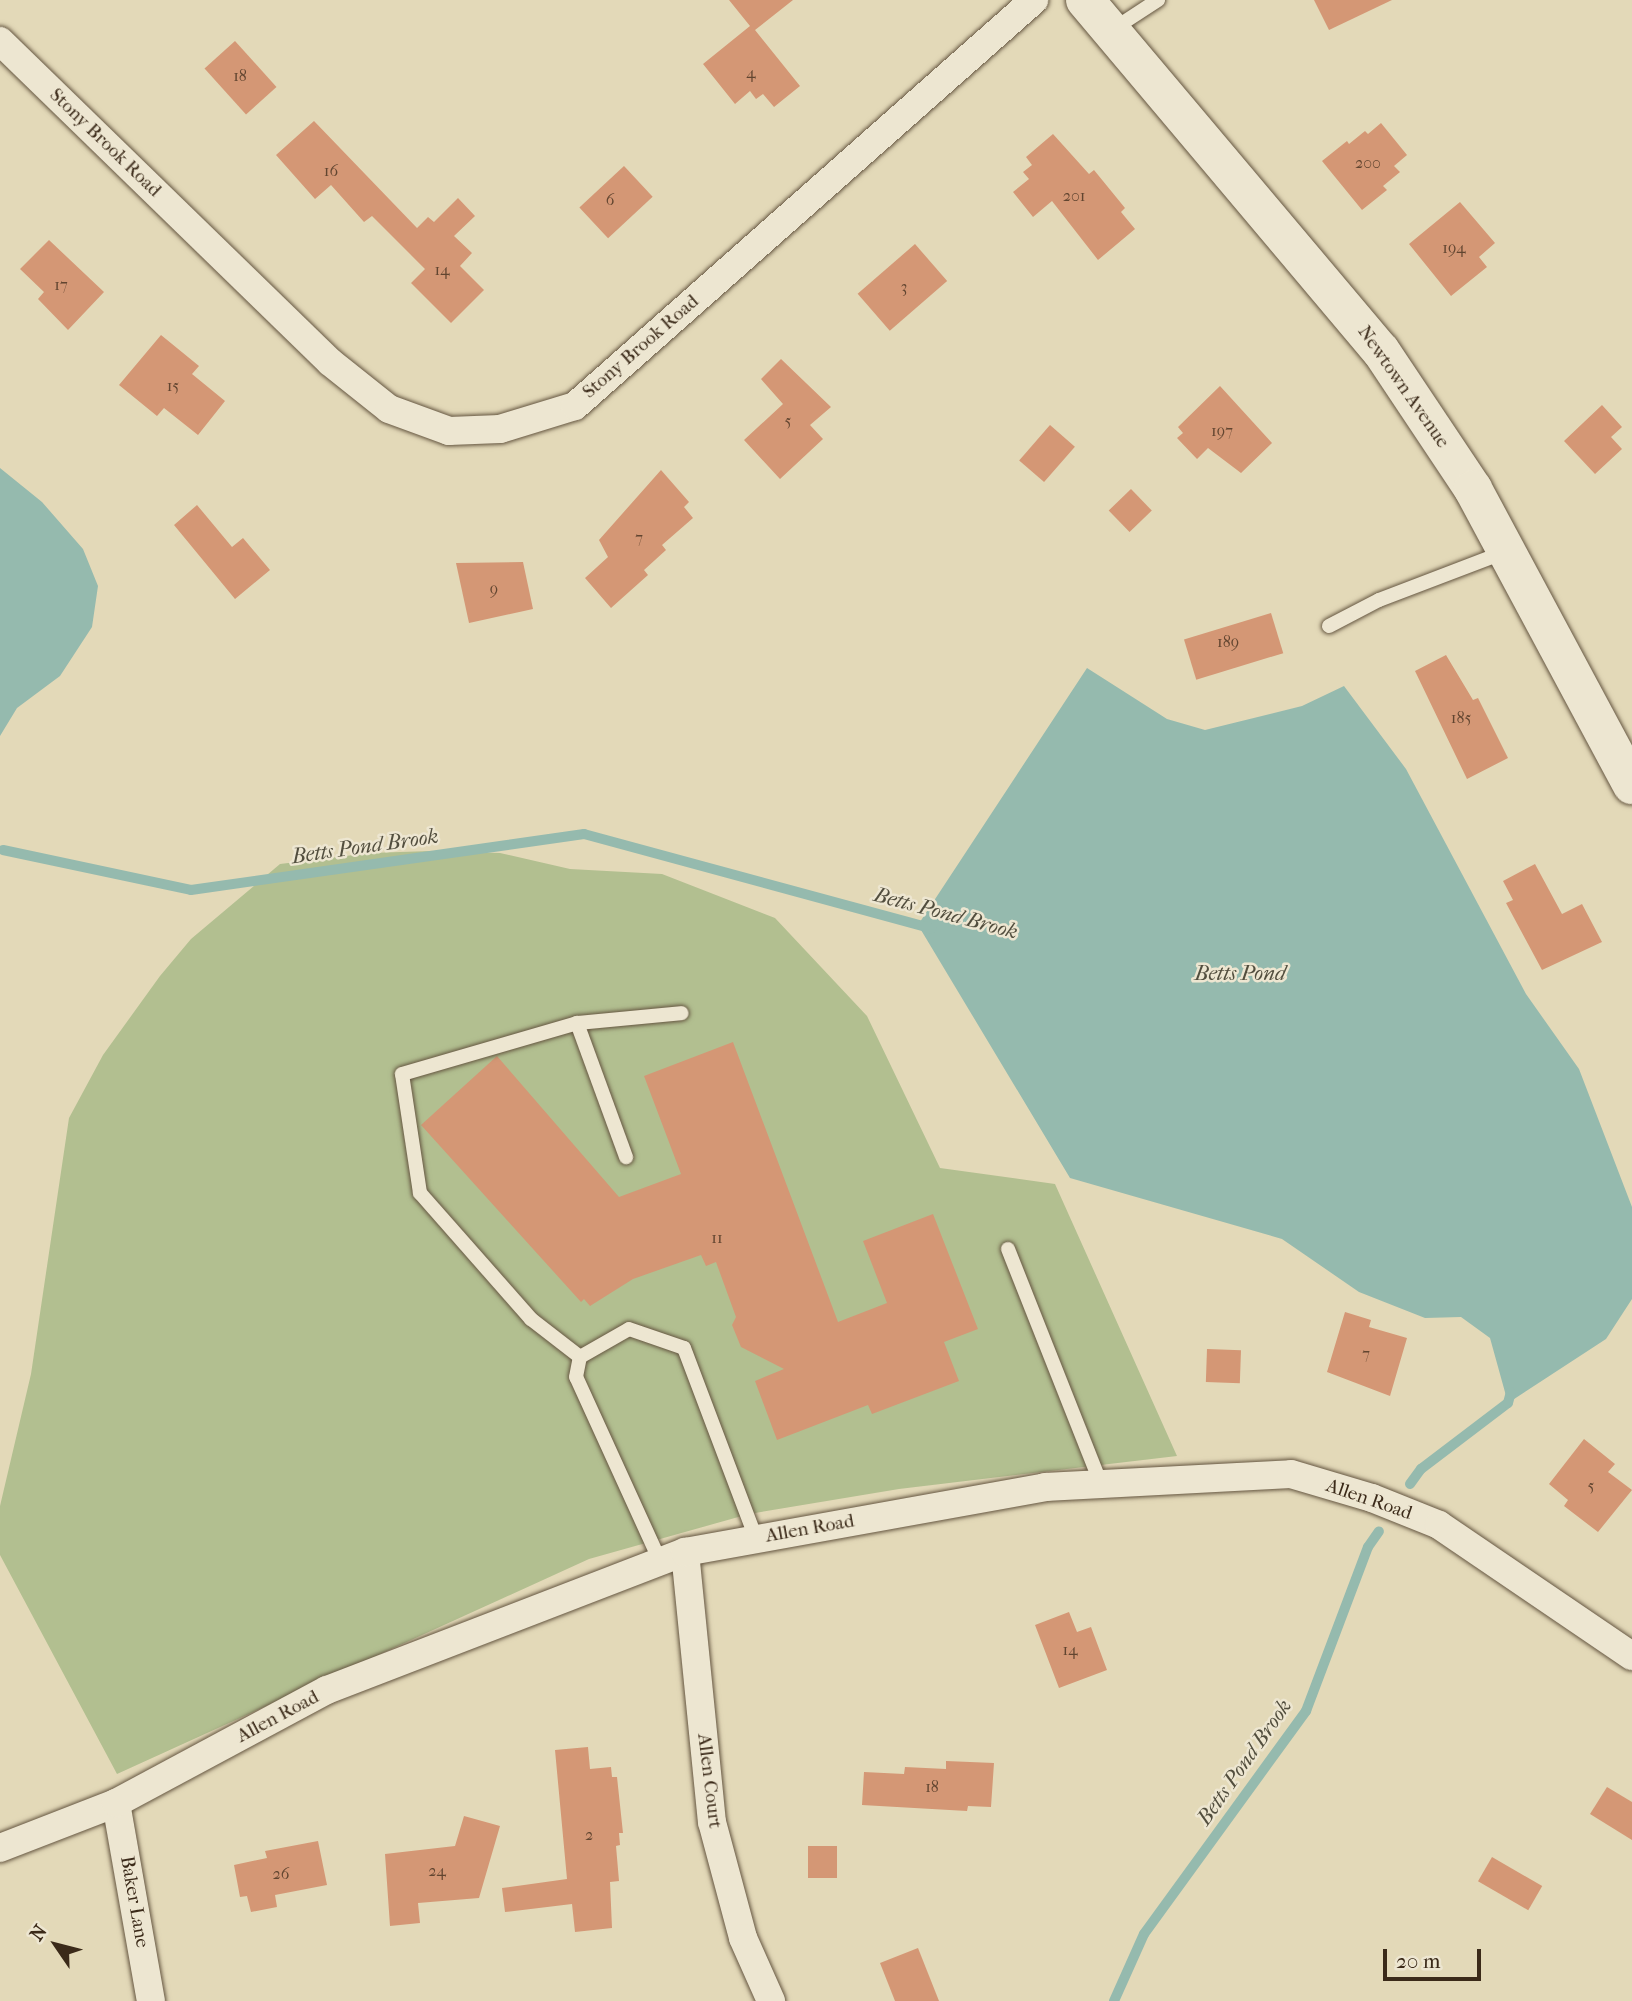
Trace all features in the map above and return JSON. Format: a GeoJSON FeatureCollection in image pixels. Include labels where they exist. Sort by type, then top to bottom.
{"type":"FeatureCollection","features":[{"type":"Feature","properties":{"kind":"main road","name":"Newtown Avenue"},"geometry":{"type":"LineString","coordinates":[[1085,0],[1381,351],[1473,489],[1632,785]]}},
{"type":"Feature","properties":{"kind":"street","name":"Stony Brook Road"},"geometry":{"type":"LineString","coordinates":[[0,41],[330,362],[389,409],[449,431],[500,429],[575,405],[1034,0]]}},
{"type":"Feature","properties":{"kind":"street","name":"Allen Road"},"geometry":{"type":"LineString","coordinates":[[0,1848],[116,1803],[327,1690],[673,1557],[756,1539],[1045,1488],[1291,1474],[1373,1498],[1439,1525],[1632,1657]]}},
{"type":"Feature","properties":{"kind":"street","name":"Allen Court"},"geometry":{"type":"LineString","coordinates":[[673,1557],[712,1822],[743,1938],[771,2001]]}},
{"type":"Feature","properties":{"kind":"street","name":"Baker Lane"},"geometry":{"type":"LineString","coordinates":[[116,1803],[151,2001]]}},
{"type":"Feature","properties":{"kind":"lane"},"geometry":{"type":"LineString","coordinates":[[1111,31],[1158,0]]}},
{"type":"Feature","properties":{"kind":"lane"},"geometry":{"type":"LineString","coordinates":[[1329,626],[1379,600],[1506,551]]}},
{"type":"Feature","properties":{"kind":"lane"},"geometry":{"type":"LineString","coordinates":[[580,1357],[531,1319],[420,1193],[402,1074],[576,1023],[682,1013]]}},
{"type":"Feature","properties":{"kind":"lane"},"geometry":{"type":"LineString","coordinates":[[576,1023],[626,1157]]}},
{"type":"Feature","properties":{"kind":"lane"},"geometry":{"type":"LineString","coordinates":[[1008,1249],[1101,1484]]}},
{"type":"Feature","properties":{"kind":"lane"},"geometry":{"type":"LineString","coordinates":[[673,1557],[576,1377],[580,1357],[629,1329],[684,1348],[756,1539]]}},
{"type":"Feature","properties":{"kind":"green space"},"geometry":{"type":"Polygon","coordinates":[[[370,853],[500,853],[570,869],[662,874],[775,918],[867,1016],[940,1168],[1055,1184],[1177,1456],[899,1489],[749,1514],[589,1559],[117,1774],[0,1555],[0,1506],[31,1374],[69,1118],[103,1055],[160,976],[191,939],[280,864],[370,853]]]}},
{"type":"Feature","properties":{"kind":"water"},"geometry":{"type":"Polygon","coordinates":[[[0,468],[42,502],[83,549],[98,586],[92,627],[60,676],[17,708],[0,736],[0,468]]]}},
{"type":"Feature","properties":{"kind":"water","name":"Betts Pond"},"geometry":{"type":"Polygon","coordinates":[[[1087,668],[1167,719],[1205,730],[1302,706],[1344,686],[1406,769],[1526,994],[1579,1069],[1632,1207],[1632,1299],[1606,1339],[1508,1403],[1490,1338],[1461,1317],[1425,1318],[1359,1292],[1282,1239],[1070,1178],[918,925],[1087,668]]]}},
{"type":"Feature","properties":{"kind":"building"},"geometry":{"type":"Polygon","coordinates":[[[729,0],[793,0],[755,30],[800,86],[774,107],[763,94],[756,99],[750,91],[735,104],[703,64],[750,26],[729,0]]]}},
{"type":"Feature","properties":{"kind":"building"},"geometry":{"type":"Polygon","coordinates":[[[1314,0],[1392,0],[1329,30],[1314,0]]]}},
{"type":"Feature","properties":{"kind":"building"},"geometry":{"type":"Polygon","coordinates":[[[235,41],[276,87],[246,115],[205,68],[235,41]]]}},
{"type":"Feature","properties":{"kind":"building"},"geometry":{"type":"Polygon","coordinates":[[[314,121],[417,228],[428,217],[434,222],[458,198],[475,216],[454,236],[472,253],[460,266],[484,290],[451,323],[411,283],[425,269],[372,216],[364,222],[331,185],[315,199],[276,155],[314,121]]]}},
{"type":"Feature","properties":{"kind":"building"},"geometry":{"type":"Polygon","coordinates":[[[1381,123],[1407,155],[1394,166],[1400,172],[1383,186],[1387,190],[1362,210],[1322,161],[1347,141],[1349,144],[1365,131],[1368,134],[1381,123]]]}},
{"type":"Feature","properties":{"kind":"building"},"geometry":{"type":"Polygon","coordinates":[[[1053,134],[1089,174],[1094,170],[1125,208],[1121,212],[1135,229],[1098,260],[1052,201],[1033,217],[1013,192],[1029,179],[1023,172],[1032,165],[1026,157],[1053,134]]]}},
{"type":"Feature","properties":{"kind":"building"},"geometry":{"type":"Polygon","coordinates":[[[624,166],[653,197],[608,238],[579,208],[624,166]]]}},
{"type":"Feature","properties":{"kind":"building"},"geometry":{"type":"Polygon","coordinates":[[[1460,202],[1495,243],[1479,257],[1487,267],[1451,296],[1409,244],[1460,202]]]}},
{"type":"Feature","properties":{"kind":"building"},"geometry":{"type":"Polygon","coordinates":[[[49,240],[104,292],[68,330],[38,299],[44,292],[20,269],[49,240]]]}},
{"type":"Feature","properties":{"kind":"building"},"geometry":{"type":"Polygon","coordinates":[[[915,244],[947,281],[890,331],[858,294],[915,244]]]}},
{"type":"Feature","properties":{"kind":"building"},"geometry":{"type":"Polygon","coordinates":[[[161,335],[199,366],[192,374],[225,401],[198,435],[164,408],[157,416],[119,385],[161,335]]]}},
{"type":"Feature","properties":{"kind":"building"},"geometry":{"type":"Polygon","coordinates":[[[781,359],[831,407],[810,425],[823,439],[780,479],[744,440],[783,404],[761,379],[781,359]]]}},
{"type":"Feature","properties":{"kind":"building"},"geometry":{"type":"Polygon","coordinates":[[[1220,386],[1272,443],[1241,473],[1208,448],[1197,459],[1177,438],[1183,433],[1178,427],[1220,386]]]}},
{"type":"Feature","properties":{"kind":"building"},"geometry":{"type":"Polygon","coordinates":[[[1602,405],[1622,427],[1611,437],[1622,449],[1595,474],[1564,441],[1602,405]]]}},
{"type":"Feature","properties":{"kind":"building"},"geometry":{"type":"Polygon","coordinates":[[[1050,425],[1075,447],[1044,482],[1019,460],[1050,425]]]}},
{"type":"Feature","properties":{"kind":"building"},"geometry":{"type":"Polygon","coordinates":[[[661,470],[689,502],[684,507],[693,518],[662,545],[666,550],[644,570],[648,575],[611,608],[585,578],[608,557],[599,540],[661,470]]]}},
{"type":"Feature","properties":{"kind":"building"},"geometry":{"type":"Polygon","coordinates":[[[1131,489],[1152,511],[1130,532],[1109,511],[1131,489]]]}},
{"type":"Feature","properties":{"kind":"building"},"geometry":{"type":"Polygon","coordinates":[[[197,505],[232,547],[243,538],[270,570],[235,599],[174,525],[197,505]]]}},
{"type":"Feature","properties":{"kind":"building"},"geometry":{"type":"Polygon","coordinates":[[[523,562],[533,609],[469,623],[456,563],[523,562]]]}},
{"type":"Feature","properties":{"kind":"building"},"geometry":{"type":"Polygon","coordinates":[[[1271,613],[1283,653],[1196,680],[1184,640],[1271,613]]]}},
{"type":"Feature","properties":{"kind":"building"},"geometry":{"type":"Polygon","coordinates":[[[1446,655],[1473,700],[1478,698],[1508,758],[1467,779],[1415,671],[1446,655]]]}},
{"type":"Feature","properties":{"kind":"building"},"geometry":{"type":"Polygon","coordinates":[[[1535,864],[1562,914],[1582,904],[1602,942],[1542,970],[1506,903],[1513,900],[1503,881],[1535,864]]]}},
{"type":"Feature","properties":{"kind":"building"},"geometry":{"type":"Polygon","coordinates":[[[733,1042],[838,1322],[887,1303],[863,1241],[933,1214],[978,1329],[944,1342],[959,1381],[872,1414],[868,1405],[777,1440],[755,1381],[784,1369],[741,1347],[732,1325],[736,1317],[716,1262],[706,1266],[701,1255],[633,1279],[590,1306],[584,1299],[581,1302],[421,1125],[497,1056],[619,1197],[681,1174],[644,1076],[733,1042]]]}},
{"type":"Feature","properties":{"kind":"building"},"geometry":{"type":"Polygon","coordinates":[[[1345,1312],[1371,1320],[1369,1327],[1407,1338],[1390,1396],[1327,1372],[1345,1312]]]}},
{"type":"Feature","properties":{"kind":"building"},"geometry":{"type":"Polygon","coordinates":[[[1207,1349],[1241,1350],[1240,1383],[1206,1382],[1207,1349]]]}},
{"type":"Feature","properties":{"kind":"building"},"geometry":{"type":"Polygon","coordinates":[[[1584,1439],[1615,1464],[1608,1472],[1632,1490],[1598,1532],[1564,1506],[1568,1500],[1549,1484],[1584,1439]]]}},
{"type":"Feature","properties":{"kind":"building"},"geometry":{"type":"Polygon","coordinates":[[[1069,1612],[1077,1632],[1091,1627],[1107,1670],[1059,1688],[1035,1625],[1069,1612]]]}},
{"type":"Feature","properties":{"kind":"building"},"geometry":{"type":"Polygon","coordinates":[[[588,1747],[590,1769],[611,1767],[612,1777],[617,1777],[623,1833],[619,1833],[620,1845],[616,1846],[619,1881],[610,1882],[612,1928],[575,1932],[572,1904],[505,1912],[502,1888],[567,1879],[555,1750],[588,1747]]]}},
{"type":"Feature","properties":{"kind":"building"},"geometry":{"type":"Polygon","coordinates":[[[946,1761],[994,1763],[991,1807],[968,1806],[967,1811],[862,1805],[864,1772],[904,1774],[905,1767],[946,1769],[946,1761]]]}},
{"type":"Feature","properties":{"kind":"building"},"geometry":{"type":"Polygon","coordinates":[[[1607,1787],[1632,1802],[1632,1840],[1590,1814],[1607,1787]]]}},
{"type":"Feature","properties":{"kind":"building"},"geometry":{"type":"Polygon","coordinates":[[[464,1816],[500,1826],[479,1898],[418,1903],[420,1923],[390,1926],[385,1854],[455,1846],[464,1816]]]}},
{"type":"Feature","properties":{"kind":"building"},"geometry":{"type":"Polygon","coordinates":[[[318,1841],[327,1885],[275,1895],[277,1907],[251,1912],[247,1896],[240,1897],[234,1865],[267,1858],[265,1851],[318,1841]]]}},
{"type":"Feature","properties":{"kind":"building"},"geometry":{"type":"Polygon","coordinates":[[[808,1846],[837,1846],[837,1878],[808,1878],[808,1846]]]}},
{"type":"Feature","properties":{"kind":"building"},"geometry":{"type":"Polygon","coordinates":[[[1492,1857],[1542,1886],[1528,1910],[1478,1881],[1492,1857]]]}},
{"type":"Feature","properties":{"kind":"building"},"geometry":{"type":"Polygon","coordinates":[[[918,1948],[939,2001],[895,2001],[880,1963],[918,1948]]]}},
{"type":"Feature","properties":{"kind":"waterway","name":"Betts Pond Brook"},"geometry":{"type":"LineString","coordinates":[[3,850],[191,890],[584,834],[931,928]]}},
{"type":"Feature","properties":{"kind":"waterway","name":"Betts Pond Brook"},"geometry":{"type":"LineString","coordinates":[[1410,1484],[1421,1469],[1508,1403],[1511,1392]]}},
{"type":"Feature","properties":{"kind":"waterway","name":"Betts Pond Brook"},"geometry":{"type":"LineString","coordinates":[[1114,2001],[1144,1934],[1306,1711],[1368,1547],[1379,1531]]}}]}
